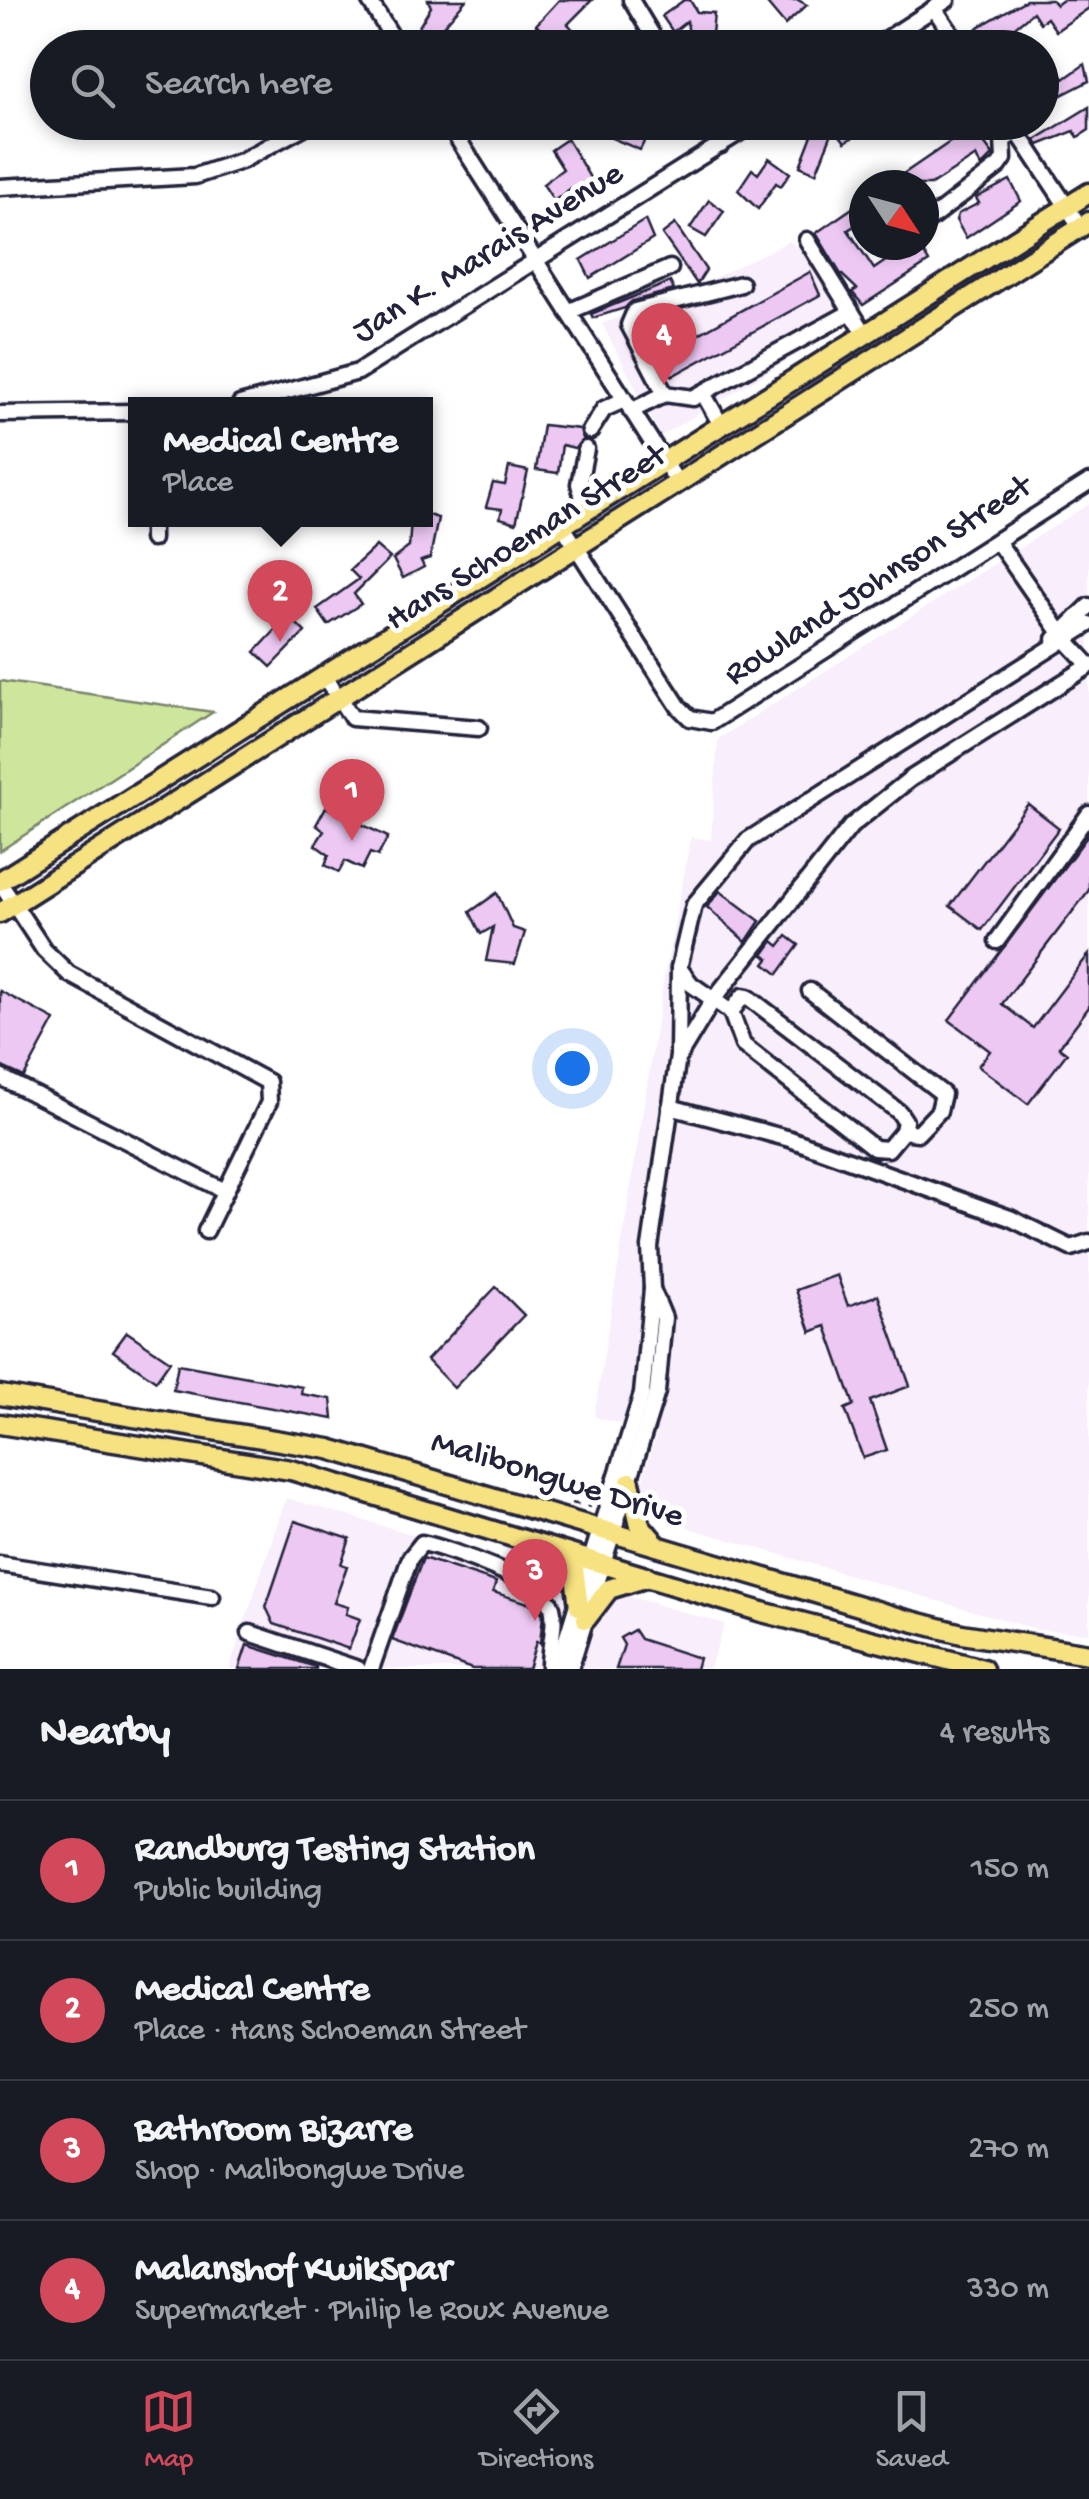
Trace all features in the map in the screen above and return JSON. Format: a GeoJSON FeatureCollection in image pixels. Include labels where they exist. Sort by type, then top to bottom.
{"type":"FeatureCollection","features":[{"type":"Feature","properties":{"kind":"main road","name":"Hans Schoeman Street"},"geometry":{"type":"LineString","coordinates":[[0,882],[1089,193]]}},
{"type":"Feature","properties":{"kind":"main road","name":"Hans Schoeman Street"},"geometry":{"type":"LineString","coordinates":[[7,909],[1085,225]]}},
{"type":"Feature","properties":{"kind":"main road","name":"Malibongwe Drive"},"geometry":{"type":"LineString","coordinates":[[0,1395],[328,1449],[947,1630],[1085,1651]]}},
{"type":"Feature","properties":{"kind":"main road","name":"Malibongwe Drive"},"geometry":{"type":"LineString","coordinates":[[0,1424],[291,1470],[349,1484],[762,1612],[956,1666],[983,1669]]}},
{"type":"Feature","properties":{"kind":"main road"},"geometry":{"type":"LineString","coordinates":[[630,1482],[640,1525],[656,1544]]}},
{"type":"Feature","properties":{"kind":"main road"},"geometry":{"type":"LineString","coordinates":[[552,1546],[574,1569],[583,1613]]}},
{"type":"Feature","properties":{"kind":"main road"},"geometry":{"type":"LineString","coordinates":[[583,1613],[617,1584],[654,1576]]}},
{"type":"Feature","properties":{"kind":"street"},"geometry":{"type":"LineString","coordinates":[[370,0],[388,30]]}},
{"type":"Feature","properties":{"kind":"street"},"geometry":{"type":"LineString","coordinates":[[630,0],[649,30]]}},
{"type":"Feature","properties":{"kind":"street"},"geometry":{"type":"LineString","coordinates":[[901,30],[941,4],[953,30]]}},
{"type":"Feature","properties":{"kind":"street"},"geometry":{"type":"LineString","coordinates":[[0,188],[195,176],[241,161],[280,140]]}},
{"type":"Feature","properties":{"kind":"street"},"geometry":{"type":"LineString","coordinates":[[458,140],[678,483]]}},
{"type":"Feature","properties":{"kind":"street"},"geometry":{"type":"LineString","coordinates":[[718,140],[721,145]]}},
{"type":"Feature","properties":{"kind":"street","name":"Jan K. Marais Avenue"},"geometry":{"type":"LineString","coordinates":[[266,397],[358,372],[729,140]]}},
{"type":"Feature","properties":{"kind":"street"},"geometry":{"type":"LineString","coordinates":[[939,212],[999,166],[1004,159],[1003,140]]}},
{"type":"Feature","properties":{"kind":"street"},"geometry":{"type":"LineString","coordinates":[[1022,140],[1066,207],[1085,225]]}},
{"type":"Feature","properties":{"kind":"street"},"geometry":{"type":"LineString","coordinates":[[807,240],[865,334]]}},
{"type":"Feature","properties":{"kind":"street"},"geometry":{"type":"LineString","coordinates":[[568,312],[670,268]]}},
{"type":"Feature","properties":{"kind":"street"},"geometry":{"type":"LineString","coordinates":[[665,394],[629,325],[631,317],[643,308],[741,284]]}},
{"type":"Feature","properties":{"kind":"street"},"geometry":{"type":"LineString","coordinates":[[590,430],[599,414],[665,394],[684,400],[703,393],[851,312]]}},
{"type":"Feature","properties":{"kind":"street"},"geometry":{"type":"LineString","coordinates":[[703,393],[722,425]]}},
{"type":"Feature","properties":{"kind":"street"},"geometry":{"type":"LineString","coordinates":[[0,414],[128,412]]}},
{"type":"Feature","properties":{"kind":"street"},"geometry":{"type":"LineString","coordinates":[[586,449],[579,484],[586,510]]}},
{"type":"Feature","properties":{"kind":"street","name":"Rowland Johnson Street"},"geometry":{"type":"LineString","coordinates":[[562,526],[679,707],[702,722],[728,715],[1089,482]]}},
{"type":"Feature","properties":{"kind":"street"},"geometry":{"type":"LineString","coordinates":[[152,527],[152,540]]}},
{"type":"Feature","properties":{"kind":"street"},"geometry":{"type":"LineString","coordinates":[[678,1056],[714,1000],[824,856],[864,814],[910,779],[1089,665],[1063,636],[997,540]]}},
{"type":"Feature","properties":{"kind":"street"},"geometry":{"type":"LineString","coordinates":[[570,1669],[642,1394],[652,1289],[650,1247],[678,1056],[679,968],[694,905],[748,840],[1049,648],[1089,606]]}},
{"type":"Feature","properties":{"kind":"street"},"geometry":{"type":"LineString","coordinates":[[1063,636],[1089,624]]}},
{"type":"Feature","properties":{"kind":"street"},"geometry":{"type":"LineString","coordinates":[[324,676],[348,715],[358,719],[479,728]]}},
{"type":"Feature","properties":{"kind":"street"},"geometry":{"type":"LineString","coordinates":[[997,941],[1089,814]]}},
{"type":"Feature","properties":{"kind":"street"},"geometry":{"type":"LineString","coordinates":[[0,882],[7,909],[69,974],[268,1082],[269,1102],[206,1232]]}},
{"type":"Feature","properties":{"kind":"street"},"geometry":{"type":"LineString","coordinates":[[679,968],[730,1012],[743,1045],[874,1148],[888,1150],[904,1131],[905,1121],[899,1112],[748,996],[743,996],[730,1012]]}},
{"type":"Feature","properties":{"kind":"street"},"geometry":{"type":"LineString","coordinates":[[810,991],[943,1094],[930,1122],[918,1133],[904,1131]]}},
{"type":"Feature","properties":{"kind":"street"},"geometry":{"type":"LineString","coordinates":[[0,1076],[225,1190]]}},
{"type":"Feature","properties":{"kind":"street"},"geometry":{"type":"LineString","coordinates":[[670,1107],[790,1139],[1010,1218],[1072,1248],[1089,1242]]}},
{"type":"Feature","properties":{"kind":"street"},"geometry":{"type":"LineString","coordinates":[[608,1531],[630,1482],[657,1392],[664,1318],[652,1289]]}},
{"type":"Feature","properties":{"kind":"street"},"geometry":{"type":"LineString","coordinates":[[371,1669],[410,1558],[422,1543],[478,1560],[544,1593],[553,1612],[549,1669]]}},
{"type":"Feature","properties":{"kind":"street"},"geometry":{"type":"LineString","coordinates":[[0,1564],[212,1597]]}},
{"type":"Feature","properties":{"kind":"street"},"geometry":{"type":"LineString","coordinates":[[557,1669],[583,1613]]}},
{"type":"Feature","properties":{"kind":"street"},"geometry":{"type":"LineString","coordinates":[[250,1633],[358,1669]]}},
{"type":"Feature","properties":{"kind":"path"},"geometry":{"type":"LineString","coordinates":[[565,1502],[592,1507]]}},
{"type":"Feature","properties":{"kind":"shaded area"},"geometry":{"type":"Polygon","coordinates":[[[789,241],[814,261],[844,326],[661,436],[602,324],[696,287],[789,241]]]}},
{"type":"Feature","properties":{"kind":"shaded area"},"geometry":{"type":"Polygon","coordinates":[[[1089,504],[1089,1633],[1038,1630],[692,1529],[650,1507],[639,1492],[657,1433],[594,1417],[664,978],[691,837],[711,840],[718,739],[1089,504]]]}},
{"type":"Feature","properties":{"kind":"shaded area"},"geometry":{"type":"Polygon","coordinates":[[[286,1498],[725,1624],[709,1669],[229,1669],[286,1498]]]}},
{"type":"Feature","properties":{"kind":"green space"},"geometry":{"type":"Polygon","coordinates":[[[0,681],[213,712],[0,851],[0,681]]]}},
{"type":"Feature","properties":{"kind":"building"},"geometry":{"type":"Polygon","coordinates":[[[428,0],[466,0],[440,30],[417,30],[431,7],[428,0]]]}},
{"type":"Feature","properties":{"kind":"building"},"geometry":{"type":"Polygon","coordinates":[[[559,0],[592,0],[568,24],[573,30],[541,30],[536,25],[559,0]]]}},
{"type":"Feature","properties":{"kind":"building"},"geometry":{"type":"Polygon","coordinates":[[[690,0],[697,12],[714,13],[712,30],[688,30],[687,21],[672,30],[662,16],[690,0]]]}},
{"type":"Feature","properties":{"kind":"building"},"geometry":{"type":"Polygon","coordinates":[[[764,0],[798,0],[807,5],[785,25],[764,0]]]}},
{"type":"Feature","properties":{"kind":"building"},"geometry":{"type":"Polygon","coordinates":[[[1026,0],[1052,0],[1056,5],[1063,0],[1089,0],[1089,8],[1057,30],[1047,18],[1040,23],[1033,12],[1011,30],[977,28],[1026,0]]]}},
{"type":"Feature","properties":{"kind":"building"},"geometry":{"type":"Polygon","coordinates":[[[1085,64],[1089,81],[1059,96],[1059,71],[1064,79],[1085,64]]]}},
{"type":"Feature","properties":{"kind":"building"},"geometry":{"type":"Polygon","coordinates":[[[1089,107],[1089,130],[1078,137],[1074,131],[1059,137],[1059,125],[1089,107]]]}},
{"type":"Feature","properties":{"kind":"building"},"geometry":{"type":"Polygon","coordinates":[[[568,140],[592,181],[575,194],[571,188],[554,201],[543,184],[563,169],[551,150],[568,140]]]}},
{"type":"Feature","properties":{"kind":"building"},"geometry":{"type":"Polygon","coordinates":[[[616,140],[645,140],[640,150],[616,140]]]}},
{"type":"Feature","properties":{"kind":"building"},"geometry":{"type":"Polygon","coordinates":[[[810,140],[829,140],[816,173],[800,166],[810,140]]]}},
{"type":"Feature","properties":{"kind":"building"},"geometry":{"type":"Polygon","coordinates":[[[953,140],[982,140],[993,155],[981,167],[976,156],[939,180],[939,170],[909,170],[953,140]]]}},
{"type":"Feature","properties":{"kind":"building"},"geometry":{"type":"Polygon","coordinates":[[[769,158],[790,173],[781,186],[776,183],[758,209],[738,190],[752,169],[758,174],[769,158]]]}},
{"type":"Feature","properties":{"kind":"building"},"geometry":{"type":"Polygon","coordinates":[[[1010,180],[1021,201],[966,238],[956,220],[958,214],[979,203],[976,198],[1010,180]]]}},
{"type":"Feature","properties":{"kind":"building"},"geometry":{"type":"Polygon","coordinates":[[[709,200],[724,211],[706,237],[690,228],[709,200]]]}},
{"type":"Feature","properties":{"kind":"building"},"geometry":{"type":"Polygon","coordinates":[[[849,210],[849,260],[868,260],[874,269],[887,260],[929,262],[863,305],[852,292],[857,289],[840,273],[816,233],[849,210]]]}},
{"type":"Feature","properties":{"kind":"building"},"geometry":{"type":"Polygon","coordinates":[[[645,220],[653,239],[590,278],[581,260],[645,220]]]}},
{"type":"Feature","properties":{"kind":"building"},"geometry":{"type":"Polygon","coordinates":[[[675,224],[706,270],[697,284],[662,234],[675,224]]]}},
{"type":"Feature","properties":{"kind":"building"},"geometry":{"type":"Polygon","coordinates":[[[810,272],[820,295],[672,376],[642,321],[679,311],[695,336],[810,272]]]}},
{"type":"Feature","properties":{"kind":"building"},"geometry":{"type":"Polygon","coordinates":[[[670,282],[674,290],[632,301],[625,308],[593,318],[591,314],[670,282]]]}},
{"type":"Feature","properties":{"kind":"building"},"geometry":{"type":"Polygon","coordinates":[[[543,425],[580,429],[583,439],[575,448],[562,445],[558,473],[536,470],[543,425]]]}},
{"type":"Feature","properties":{"kind":"building"},"geometry":{"type":"Polygon","coordinates":[[[509,467],[528,471],[516,523],[500,518],[502,509],[486,507],[493,483],[505,485],[509,467]]]}},
{"type":"Feature","properties":{"kind":"building"},"geometry":{"type":"Polygon","coordinates":[[[433,516],[438,518],[430,558],[421,561],[424,567],[403,578],[393,559],[409,547],[410,527],[433,527],[433,516]]]}},
{"type":"Feature","properties":{"kind":"building"},"geometry":{"type":"Polygon","coordinates":[[[376,546],[390,558],[354,594],[361,604],[328,625],[317,609],[359,579],[350,570],[376,546]]]}},
{"type":"Feature","properties":{"kind":"building"},"geometry":{"type":"Polygon","coordinates":[[[289,616],[305,632],[271,667],[255,652],[289,616]]]}},
{"type":"Feature","properties":{"kind":"building"},"geometry":{"type":"Polygon","coordinates":[[[1028,804],[1059,828],[982,930],[950,906],[1028,804]]]}},
{"type":"Feature","properties":{"kind":"building"},"geometry":{"type":"Polygon","coordinates":[[[326,807],[388,837],[378,856],[370,853],[362,869],[345,861],[339,872],[325,865],[329,855],[315,845],[324,831],[316,825],[326,807]]]}},
{"type":"Feature","properties":{"kind":"building"},"geometry":{"type":"Polygon","coordinates":[[[1089,834],[1089,890],[1002,1004],[1033,1028],[1089,954],[1089,1007],[1059,1047],[1067,1053],[1028,1104],[978,1066],[990,1051],[949,1020],[1089,834]]]}},
{"type":"Feature","properties":{"kind":"building"},"geometry":{"type":"Polygon","coordinates":[[[720,891],[760,921],[746,942],[707,907],[720,891]]]}},
{"type":"Feature","properties":{"kind":"building"},"geometry":{"type":"Polygon","coordinates":[[[497,893],[513,928],[525,932],[515,964],[486,961],[493,927],[481,934],[470,912],[497,893]]]}},
{"type":"Feature","properties":{"kind":"building"},"geometry":{"type":"Polygon","coordinates":[[[787,936],[799,945],[778,974],[765,964],[769,959],[763,955],[773,941],[779,946],[787,936]]]}},
{"type":"Feature","properties":{"kind":"building"},"geometry":{"type":"Polygon","coordinates":[[[0,991],[55,1020],[24,1077],[0,1066],[0,991]]]}},
{"type":"Feature","properties":{"kind":"building"},"geometry":{"type":"Polygon","coordinates":[[[837,1275],[848,1306],[878,1295],[910,1386],[870,1401],[887,1450],[863,1458],[845,1409],[854,1405],[826,1326],[811,1332],[796,1290],[837,1275]]]}},
{"type":"Feature","properties":{"kind":"building"},"geometry":{"type":"Polygon","coordinates":[[[496,1287],[524,1315],[454,1388],[427,1360],[496,1287]]]}},
{"type":"Feature","properties":{"kind":"building"},"geometry":{"type":"Polygon","coordinates":[[[127,1332],[170,1361],[156,1381],[113,1351],[127,1332]]]}},
{"type":"Feature","properties":{"kind":"building"},"geometry":{"type":"Polygon","coordinates":[[[178,1364],[302,1387],[301,1394],[331,1399],[333,1419],[173,1390],[178,1364]]]}},
{"type":"Feature","properties":{"kind":"building"},"geometry":{"type":"Polygon","coordinates":[[[295,1521],[350,1539],[341,1564],[347,1566],[334,1603],[348,1607],[346,1614],[360,1619],[349,1649],[274,1624],[266,1607],[295,1521]]]}},
{"type":"Feature","properties":{"kind":"building"},"geometry":{"type":"Polygon","coordinates":[[[423,1558],[496,1582],[493,1592],[538,1606],[543,1615],[540,1643],[536,1642],[528,1669],[472,1669],[392,1640],[423,1558]]]}},
{"type":"Feature","properties":{"kind":"building"},"geometry":{"type":"Polygon","coordinates":[[[634,1630],[640,1639],[699,1658],[696,1669],[616,1669],[624,1645],[620,1638],[634,1630]]]}},
{"type":"Feature","properties":{"kind":"building"},"geometry":{"type":"Polygon","coordinates":[[[247,1645],[316,1667],[316,1669],[239,1669],[247,1645]]]}},
{"type":"Feature","properties":{"kind":"place","name":"Malanshof KwikSpar"},"geometry":{"type":"Point","coordinates":[664,385]}},
{"type":"Feature","properties":{"kind":"place","name":"Medical Centre"},"geometry":{"type":"Point","coordinates":[280,642]}},
{"type":"Feature","properties":{"kind":"place","name":"Randburg Testing Station"},"geometry":{"type":"Point","coordinates":[352,841]}},
{"type":"Feature","properties":{"kind":"place","name":"Bathroom Bizarre"},"geometry":{"type":"Point","coordinates":[535,1621]}}]}
